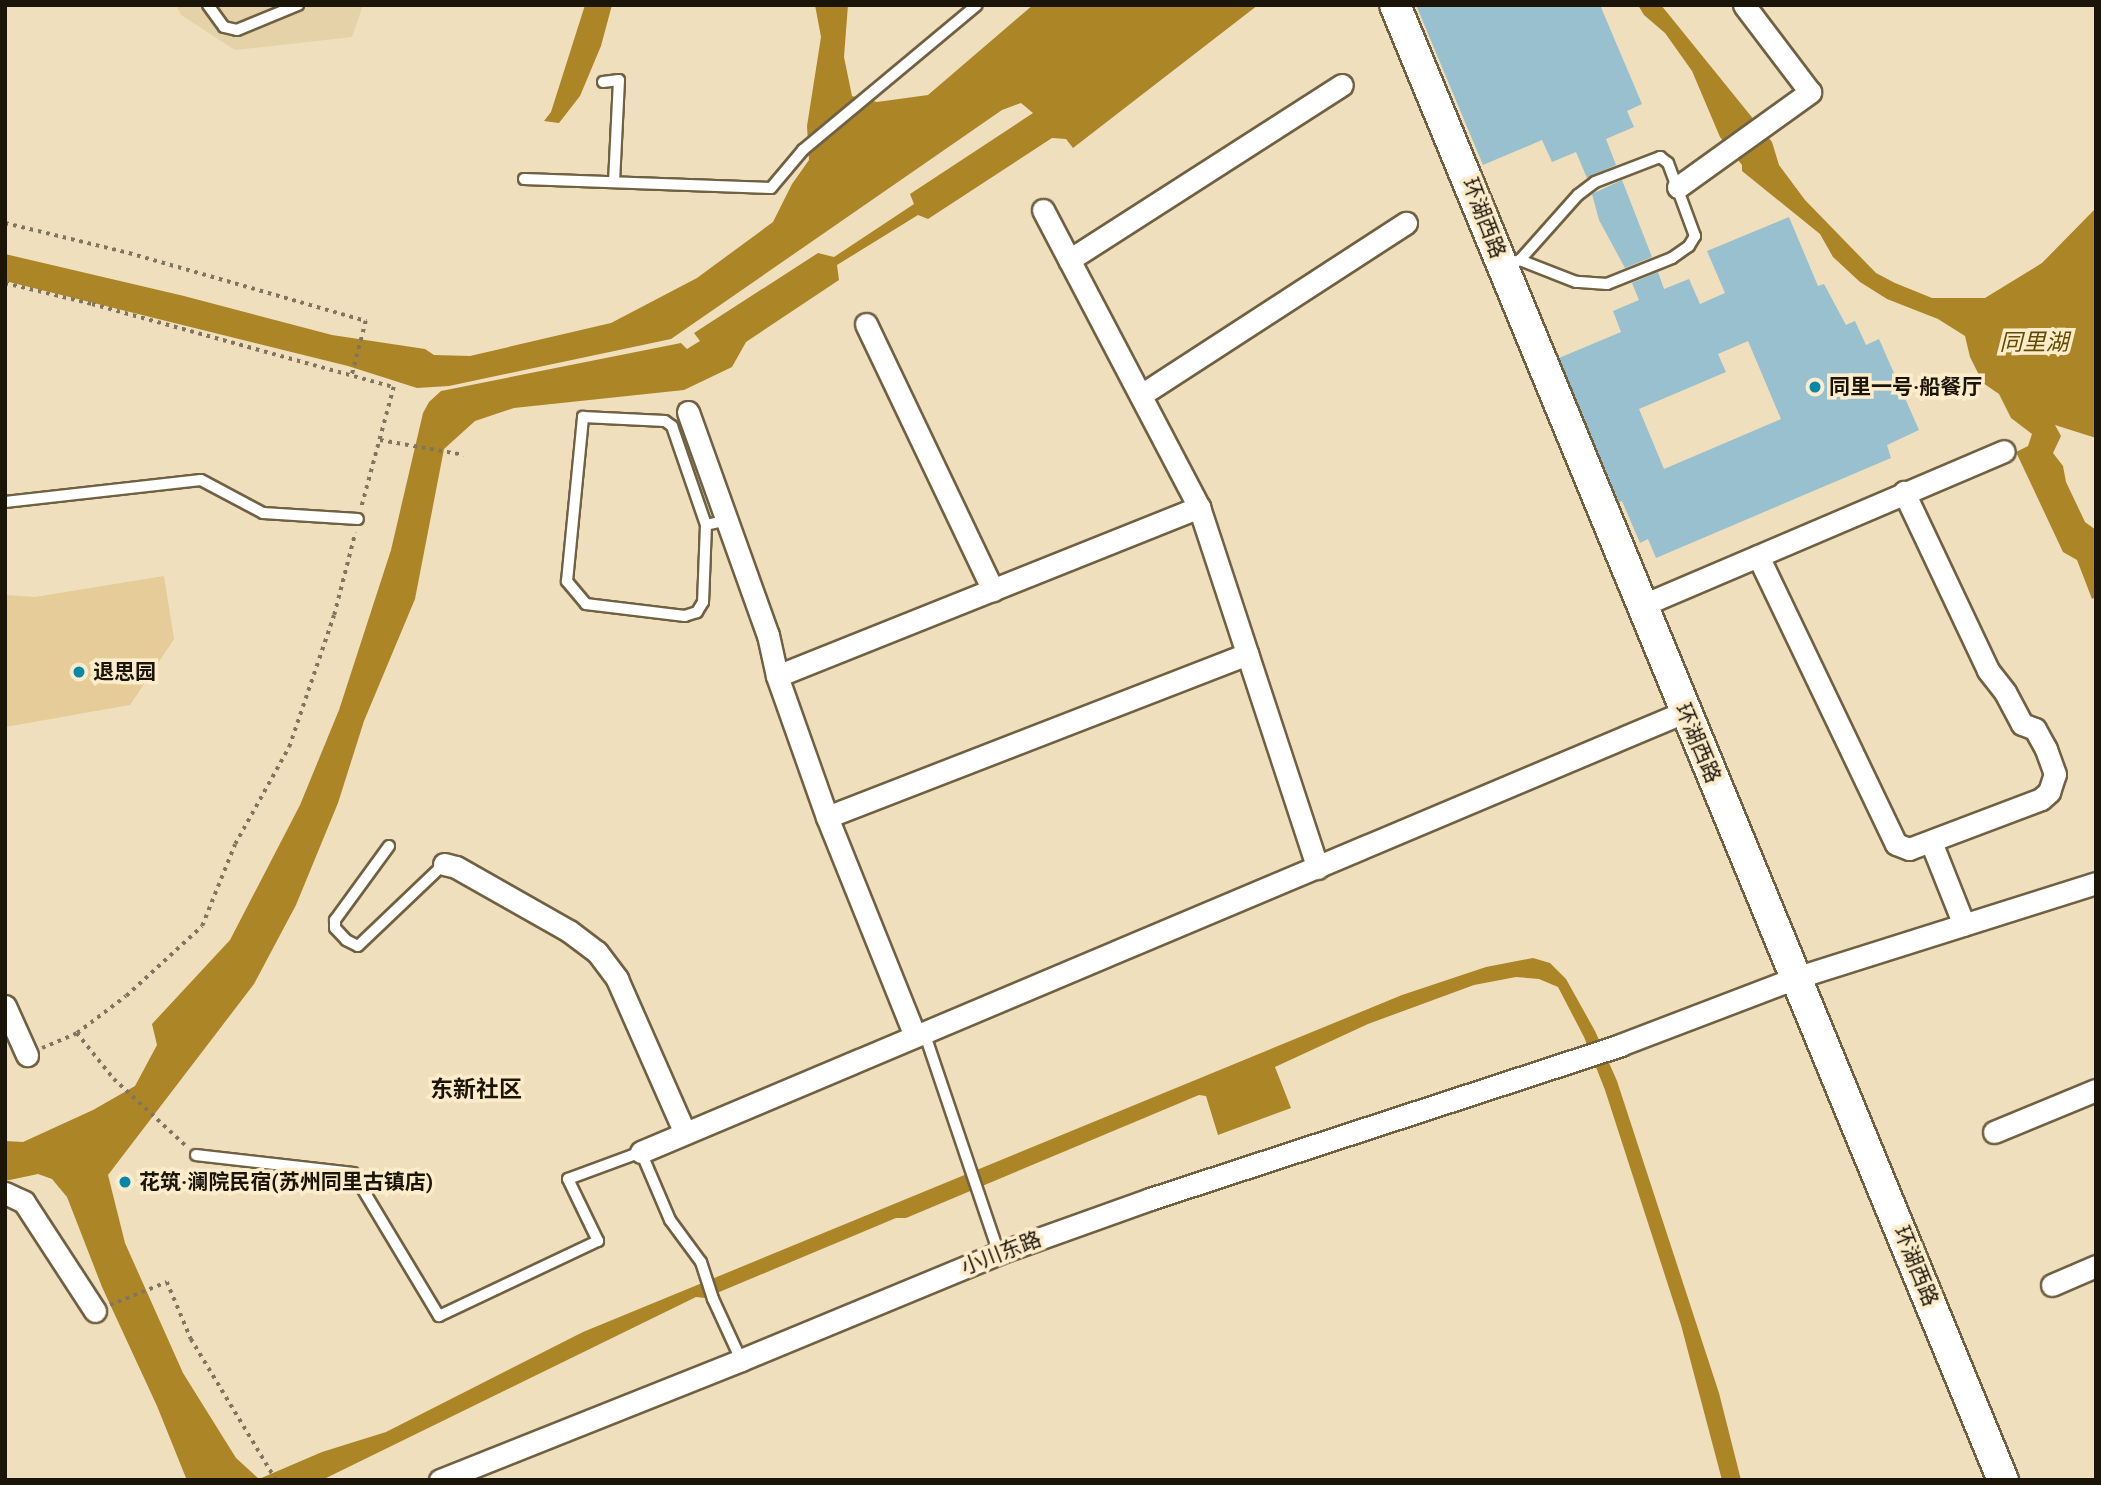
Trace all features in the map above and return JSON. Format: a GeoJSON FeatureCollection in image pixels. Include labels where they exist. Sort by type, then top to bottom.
{"type":"FeatureCollection","features":[{"type":"Feature","properties":{"kind":"main road","name":"环湖西路"},"geometry":{"type":"LineString","coordinates":[[1395,5],[1511,263],[1684,712],[1798,977],[2003,1480]]}},
{"type":"Feature","properties":{"kind":"street"},"geometry":{"type":"LineString","coordinates":[[1678,187],[1811,92],[1744,5]]}},
{"type":"Feature","properties":{"kind":"street"},"geometry":{"type":"LineString","coordinates":[[1069,260],[1342,85]]}},
{"type":"Feature","properties":{"kind":"street"},"geometry":{"type":"LineString","coordinates":[[1043,210],[1199,507],[1318,868]]}},
{"type":"Feature","properties":{"kind":"street"},"geometry":{"type":"LineString","coordinates":[[1141,395],[1406,223]]}},
{"type":"Feature","properties":{"kind":"street"},"geometry":{"type":"LineString","coordinates":[[866,324],[993,590]]}},
{"type":"Feature","properties":{"kind":"street"},"geometry":{"type":"LineString","coordinates":[[688,412],[768,635],[777,676],[827,817],[920,1034]]}},
{"type":"Feature","properties":{"kind":"street"},"geometry":{"type":"LineString","coordinates":[[1643,605],[2004,451]]}},
{"type":"Feature","properties":{"kind":"street"},"geometry":{"type":"LineString","coordinates":[[1758,556],[1896,844],[1909,849],[2041,799],[2049,792],[2055,774],[2035,729],[2022,724],[1989,670],[1904,492]]}},
{"type":"Feature","properties":{"kind":"street"},"geometry":{"type":"LineString","coordinates":[[777,676],[1199,507]]}},
{"type":"Feature","properties":{"kind":"street"},"geometry":{"type":"LineString","coordinates":[[827,817],[1248,654]]}},
{"type":"Feature","properties":{"kind":"street"},"geometry":{"type":"LineString","coordinates":[[641,1152],[1684,712]]}},
{"type":"Feature","properties":{"kind":"street"},"geometry":{"type":"LineString","coordinates":[[1931,842],[1964,925]]}},
{"type":"Feature","properties":{"kind":"street"},"geometry":{"type":"LineString","coordinates":[[443,864],[456,867],[569,931],[597,952],[617,979],[685,1133]]}},
{"type":"Feature","properties":{"kind":"street","name":"小川东路"},"geometry":{"type":"LineString","coordinates":[[440,1480],[741,1360],[999,1252],[1150,1199],[1620,1045],[1798,977],[2096,883]]}},
{"type":"Feature","properties":{"kind":"street"},"geometry":{"type":"LineString","coordinates":[[5,1006],[27,1055]]}},
{"type":"Feature","properties":{"kind":"street"},"geometry":{"type":"LineString","coordinates":[[1994,1132],[2096,1090]]}},
{"type":"Feature","properties":{"kind":"street"},"geometry":{"type":"LineString","coordinates":[[5,1193],[24,1202],[94,1311]]}},
{"type":"Feature","properties":{"kind":"street"},"geometry":{"type":"LineString","coordinates":[[2052,1285],[2096,1266]]}},
{"type":"Feature","properties":{"kind":"lane"},"geometry":{"type":"LineString","coordinates":[[208,5],[224,27],[237,30],[298,5]]}},
{"type":"Feature","properties":{"kind":"lane"},"geometry":{"type":"LineString","coordinates":[[524,178],[771,188],[803,150],[977,5]]}},
{"type":"Feature","properties":{"kind":"lane"},"geometry":{"type":"LineString","coordinates":[[603,82],[619,80],[614,182]]}},
{"type":"Feature","properties":{"kind":"lane"},"geometry":{"type":"LineString","coordinates":[[1660,157],[1668,163],[1695,236],[1689,246],[1672,258],[1607,284],[1576,282],[1511,263],[1595,181],[1660,157]]}},
{"type":"Feature","properties":{"kind":"lane"},"geometry":{"type":"LineString","coordinates":[[583,417],[665,421],[672,426],[706,525],[703,602],[697,612],[685,616],[586,604],[568,581],[583,417]]}},
{"type":"Feature","properties":{"kind":"lane"},"geometry":{"type":"LineString","coordinates":[[5,502],[201,480],[263,513],[358,519]]}},
{"type":"Feature","properties":{"kind":"lane"},"geometry":{"type":"LineString","coordinates":[[706,525],[727,520]]}},
{"type":"Feature","properties":{"kind":"lane"},"geometry":{"type":"LineString","coordinates":[[389,846],[335,920],[335,928],[346,940],[358,946],[443,864]]}},
{"type":"Feature","properties":{"kind":"lane"},"geometry":{"type":"LineString","coordinates":[[920,1034],[967,1153],[999,1252]]}},
{"type":"Feature","properties":{"kind":"lane"},"geometry":{"type":"LineString","coordinates":[[195,1155],[353,1173],[439,1316],[598,1241],[568,1179],[641,1152],[670,1220],[701,1262],[713,1299],[741,1360]]}},
{"type":"Feature","properties":{"kind":"path"},"geometry":{"type":"LineString","coordinates":[[5,223],[129,253],[366,321],[352,374]]}},
{"type":"Feature","properties":{"kind":"path"},"geometry":{"type":"LineString","coordinates":[[5,284],[92,304],[394,387],[334,615],[289,747],[235,844],[202,926],[126,996],[77,1033],[27,1055]]}},
{"type":"Feature","properties":{"kind":"path"},"geometry":{"type":"LineString","coordinates":[[380,440],[464,455]]}},
{"type":"Feature","properties":{"kind":"path"},"geometry":{"type":"LineString","coordinates":[[77,1033],[114,1079],[195,1155]]}},
{"type":"Feature","properties":{"kind":"path"},"geometry":{"type":"LineString","coordinates":[[94,1311],[167,1282],[191,1339],[276,1480]]}},
{"type":"Feature","properties":{"kind":"shaded area"},"geometry":{"type":"Polygon","coordinates":[[[176,5],[363,5],[352,37],[235,50],[181,15],[176,5]]]}},
{"type":"Feature","properties":{"kind":"shaded area","name":"退思园"},"geometry":{"type":"Polygon","coordinates":[[[164,576],[174,639],[130,705],[5,727],[5,595],[35,597],[164,576]]]}},
{"type":"Feature","properties":{"kind":"water"},"geometry":{"type":"Polygon","coordinates":[[[585,5],[612,5],[601,46],[580,96],[559,123],[544,121],[551,112],[585,5]]]}},
{"type":"Feature","properties":{"kind":"water"},"geometry":{"type":"Polygon","coordinates":[[[815,5],[848,5],[844,57],[852,96],[877,102],[928,95],[1033,5],[1258,5],[1073,148],[1066,139],[1052,138],[928,219],[918,215],[837,265],[839,280],[746,342],[732,367],[684,390],[514,408],[475,421],[444,449],[415,599],[364,721],[338,803],[296,905],[254,984],[108,1175],[125,1243],[183,1373],[236,1458],[259,1479],[322,1452],[386,1432],[583,1332],[1402,995],[1486,967],[1533,958],[1550,963],[1566,979],[1595,1031],[1617,1081],[1719,1393],[1741,1480],[1722,1480],[1681,1325],[1605,1090],[1584,1037],[1558,987],[1539,979],[1516,977],[1474,985],[1368,1024],[1275,1067],[1291,1108],[1218,1135],[1206,1096],[1199,1095],[906,1218],[896,1218],[705,1298],[696,1297],[322,1480],[184,1480],[186,1478],[157,1406],[102,1287],[67,1197],[52,1179],[38,1174],[5,1181],[5,1141],[23,1142],[93,1110],[135,1086],[157,1045],[152,1024],[230,940],[300,805],[339,710],[391,550],[423,413],[429,402],[441,391],[681,343],[687,349],[700,341],[694,333],[818,253],[834,257],[914,204],[910,194],[1033,113],[1021,103],[1002,110],[671,339],[449,386],[417,388],[348,366],[5,281],[5,254],[184,296],[332,335],[425,349],[434,355],[470,356],[611,323],[697,278],[773,222],[792,184],[809,160],[807,126],[821,37],[815,5]]]}},
{"type":"Feature","properties":{"kind":"water","name":"同里湖"},"geometry":{"type":"Polygon","coordinates":[[[1638,5],[1661,5],[1772,142],[1779,165],[1805,200],[1876,273],[1895,283],[1932,298],[1985,298],[2042,263],[2096,208],[2096,438],[2055,425],[2061,436],[2053,453],[2063,466],[2066,482],[2085,522],[2096,530],[2096,597],[2092,599],[2077,560],[2063,552],[2016,452],[2028,446],[2032,434],[2011,418],[1999,394],[1983,383],[1970,357],[1965,336],[1938,319],[1887,299],[1860,282],[1833,257],[1820,234],[1742,171],[1742,165],[1720,137],[1692,71],[1665,33],[1644,15],[1638,5]]]}},
{"type":"Feature","properties":{"kind":"building"},"geometry":{"type":"Polygon","coordinates":[[[1416,5],[1600,5],[1642,104],[1627,111],[1634,127],[1606,139],[1616,165],[1587,178],[1576,152],[1552,162],[1542,140],[1483,165],[1416,5]]]}},
{"type":"Feature","properties":{"kind":"building"},"geometry":{"type":"Polygon","coordinates":[[[1622,180],[1652,257],[1625,268],[1599,220],[1592,194],[1622,180]]]}},
{"type":"Feature","properties":{"kind":"building","name":"同里一号·船餐厅"},"geometry":{"type":"Polygon","coordinates":[[[1789,217],[1818,286],[1824,284],[1846,325],[1855,321],[1866,345],[1879,339],[1919,430],[1887,445],[1891,458],[1656,558],[1648,539],[1640,543],[1622,501],[1619,502],[1559,358],[1621,332],[1613,311],[1639,300],[1632,283],[1658,272],[1664,289],[1689,279],[1700,304],[1725,293],[1707,251],[1789,217]],[[1748,341],[1718,354],[1726,372],[1639,409],[1664,469],[1781,419],[1748,341]]]}},
{"type":"Feature","properties":{"kind":"place","name":"同里一号·船餐厅"},"geometry":{"type":"Point","coordinates":[1815,387]}},
{"type":"Feature","properties":{"kind":"place","name":"退思园"},"geometry":{"type":"Point","coordinates":[79,672]}},
{"type":"Feature","properties":{"kind":"place","name":"花筑·澜院民宿(苏州同里古镇店)"},"geometry":{"type":"Point","coordinates":[125,1182]}},
{"type":"Feature","properties":{"kind":"district","name":"东新社区"},"geometry":{"type":"Point","coordinates":[476,1090]}}]}
